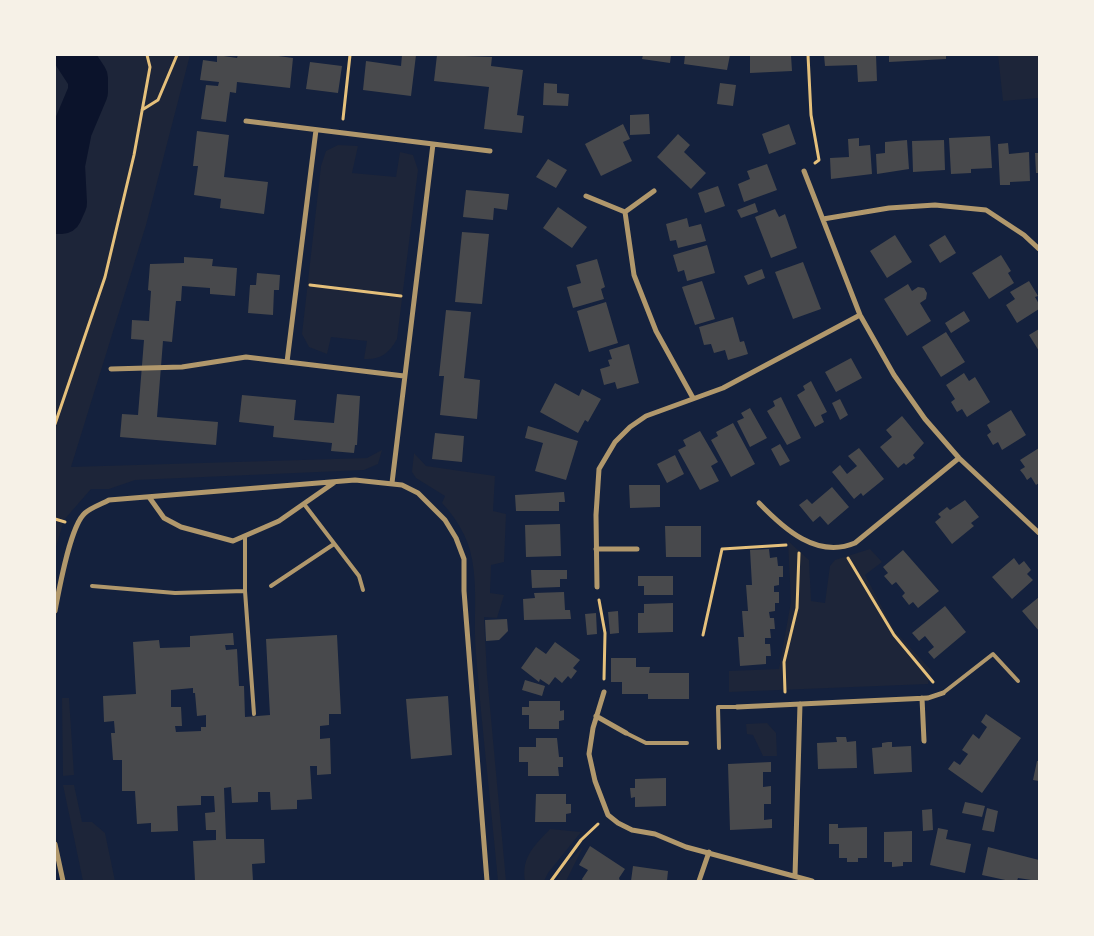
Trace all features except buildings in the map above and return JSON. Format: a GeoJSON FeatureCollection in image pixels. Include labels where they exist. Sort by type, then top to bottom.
{"type":"FeatureCollection","features":[{"type":"Feature","properties":{"kind":"street"},"geometry":{"type":"LineString","coordinates":[[246,121],[490,151]]}},
{"type":"Feature","properties":{"kind":"street"},"geometry":{"type":"LineString","coordinates":[[287,362],[316,130]]}},
{"type":"Feature","properties":{"kind":"street"},"geometry":{"type":"LineString","coordinates":[[392,483],[433,144]]}},
{"type":"Feature","properties":{"kind":"street"},"geometry":{"type":"LineString","coordinates":[[804,171],[860,315],[894,375],[925,419],[960,458],[1039,533]]}},
{"type":"Feature","properties":{"kind":"street"},"geometry":{"type":"LineString","coordinates":[[624,212],[654,191]]}},
{"type":"Feature","properties":{"kind":"street"},"geometry":{"type":"LineString","coordinates":[[586,196],[624,212]]}},
{"type":"Feature","properties":{"kind":"street"},"geometry":{"type":"LineString","coordinates":[[823,219],[889,208],[935,205],[986,210],[1024,235],[1039,249]]}},
{"type":"Feature","properties":{"kind":"street"},"geometry":{"type":"LineString","coordinates":[[624,212],[634,275],[656,331],[693,398]]}},
{"type":"Feature","properties":{"kind":"street"},"geometry":{"type":"LineString","coordinates":[[597,587],[596,515],[599,469],[614,442],[630,427],[646,416],[723,388],[860,315]]}},
{"type":"Feature","properties":{"kind":"street"},"geometry":{"type":"LineString","coordinates":[[110,369],[182,367],[246,357],[404,376]]}},
{"type":"Feature","properties":{"kind":"street"},"geometry":{"type":"LineString","coordinates":[[759,504],[782,527],[797,537],[814,544],[842,548],[855,543],[960,458]]}},
{"type":"Feature","properties":{"kind":"street"},"geometry":{"type":"LineString","coordinates":[[55,610],[62,572],[77,527],[84,514],[110,500],[355,480],[392,483],[418,493],[438,513],[456,538],[464,559],[464,591],[487,881]]}},
{"type":"Feature","properties":{"kind":"street"},"geometry":{"type":"LineString","coordinates":[[149,496],[164,518],[181,527],[233,541],[279,521],[336,481]]}},
{"type":"Feature","properties":{"kind":"street"},"geometry":{"type":"LineString","coordinates":[[596,549],[637,549]]}},
{"type":"Feature","properties":{"kind":"street"},"geometry":{"type":"LineString","coordinates":[[604,692],[596,716],[589,754],[594,781],[608,815],[632,830],[655,834],[686,847],[812,881]]}},
{"type":"Feature","properties":{"kind":"street"},"geometry":{"type":"LineString","coordinates":[[737,707],[922,698],[943,693]]}},
{"type":"Feature","properties":{"kind":"street"},"geometry":{"type":"LineString","coordinates":[[922,698],[924,741]]}},
{"type":"Feature","properties":{"kind":"street"},"geometry":{"type":"LineString","coordinates":[[795,876],[800,704]]}},
{"type":"Feature","properties":{"kind":"street"},"geometry":{"type":"LineString","coordinates":[[596,716],[626,733]]}},
{"type":"Feature","properties":{"kind":"street"},"geometry":{"type":"LineString","coordinates":[[55,844],[63,881]]}},
{"type":"Feature","properties":{"kind":"street"},"geometry":{"type":"LineString","coordinates":[[699,881],[709,852]]}},
{"type":"Feature","properties":{"kind":"lane"},"geometry":{"type":"LineString","coordinates":[[304,504],[359,576],[363,590]]}},
{"type":"Feature","properties":{"kind":"lane"},"geometry":{"type":"LineString","coordinates":[[246,536],[245,591],[254,714]]}},
{"type":"Feature","properties":{"kind":"lane"},"geometry":{"type":"LineString","coordinates":[[271,586],[334,544]]}},
{"type":"Feature","properties":{"kind":"lane"},"geometry":{"type":"LineString","coordinates":[[92,586],[176,593],[245,591]]}},
{"type":"Feature","properties":{"kind":"lane"},"geometry":{"type":"LineString","coordinates":[[943,693],[993,654],[1018,681]]}},
{"type":"Feature","properties":{"kind":"lane"},"geometry":{"type":"LineString","coordinates":[[719,748],[718,707],[737,707]]}},
{"type":"Feature","properties":{"kind":"lane"},"geometry":{"type":"LineString","coordinates":[[626,733],[646,743],[688,743]]}},
{"type":"Feature","properties":{"kind":"path"},"geometry":{"type":"LineString","coordinates":[[55,424],[104,277],[134,155],[150,67],[147,55]]}},
{"type":"Feature","properties":{"kind":"path"},"geometry":{"type":"LineString","coordinates":[[142,110],[158,100],[178,55]]}},
{"type":"Feature","properties":{"kind":"path"},"geometry":{"type":"LineString","coordinates":[[341,133],[350,55]]}},
{"type":"Feature","properties":{"kind":"path"},"geometry":{"type":"LineString","coordinates":[[804,171],[819,160],[811,115],[808,55]]}},
{"type":"Feature","properties":{"kind":"path"},"geometry":{"type":"LineString","coordinates":[[297,283],[414,298]]}},
{"type":"Feature","properties":{"kind":"path"},"geometry":{"type":"LineString","coordinates":[[703,635],[722,549],[790,545],[797,537]]}},
{"type":"Feature","properties":{"kind":"path"},"geometry":{"type":"LineString","coordinates":[[786,704],[784,662],[797,608],[797,554],[814,544]]}},
{"type":"Feature","properties":{"kind":"path"},"geometry":{"type":"LineString","coordinates":[[842,548],[894,635],[943,693]]}},
{"type":"Feature","properties":{"kind":"path"},"geometry":{"type":"LineString","coordinates":[[597,587],[605,633],[604,692]]}},
{"type":"Feature","properties":{"kind":"path"},"geometry":{"type":"LineString","coordinates":[[551,881],[581,840],[608,815]]}},
{"type":"Feature","properties":{"kind":"shaded area"},"geometry":{"type":"Polygon","coordinates":[[[55,55],[190,55],[146,225],[71,467],[367,458],[382,450],[378,464],[364,470],[135,480],[109,489],[91,489],[64,520],[55,550],[55,55]]]}},
{"type":"Feature","properties":{"kind":"shaded area"},"geometry":{"type":"Polygon","coordinates":[[[998,55],[1039,55],[1039,98],[1003,101],[998,55]]]}},
{"type":"Feature","properties":{"kind":"shaded area"},"geometry":{"type":"Polygon","coordinates":[[[338,145],[358,146],[352,173],[396,177],[400,152],[413,155],[418,170],[397,339],[384,355],[370,359],[364,359],[367,341],[331,337],[327,354],[309,347],[302,334],[321,166],[326,151],[338,145]]]}},
{"type":"Feature","properties":{"kind":"shaded area"},"geometry":{"type":"Polygon","coordinates":[[[414,453],[426,466],[495,476],[493,511],[506,514],[504,562],[491,565],[490,593],[504,595],[497,618],[484,617],[487,675],[506,881],[498,881],[476,654],[475,582],[472,559],[468,543],[461,528],[442,503],[445,496],[416,478],[412,472],[414,453]]]}},
{"type":"Feature","properties":{"kind":"shaded area"},"geometry":{"type":"Polygon","coordinates":[[[788,541],[809,560],[811,601],[825,603],[830,566],[835,560],[870,549],[882,562],[865,575],[894,630],[931,670],[928,684],[729,692],[729,671],[779,669],[791,602],[788,541]]]}},
{"type":"Feature","properties":{"kind":"shaded area"},"geometry":{"type":"Polygon","coordinates":[[[62,698],[69,698],[74,775],[63,776],[62,698]]]}},
{"type":"Feature","properties":{"kind":"shaded area"},"geometry":{"type":"Polygon","coordinates":[[[767,723],[776,733],[777,756],[763,756],[753,735],[747,734],[746,724],[767,723]]]}},
{"type":"Feature","properties":{"kind":"shaded area"},"geometry":{"type":"Polygon","coordinates":[[[63,785],[74,785],[82,822],[92,822],[105,833],[115,881],[83,881],[63,785]]]}},
{"type":"Feature","properties":{"kind":"shaded area"},"geometry":{"type":"Polygon","coordinates":[[[550,829],[581,832],[548,873],[544,881],[525,881],[524,873],[527,858],[534,846],[550,829]]]}},
{"type":"Feature","properties":{"kind":"shaded area"},"geometry":{"type":"Polygon","coordinates":[[[583,847],[566,881],[556,881],[564,866],[583,847]]]}},
{"type":"Feature","properties":{"kind":"waterway"},"geometry":{"type":"LineString","coordinates":[[55,214],[62,214],[67,203],[65,165],[72,130],[88,92],[88,78],[73,55]]}}]}
